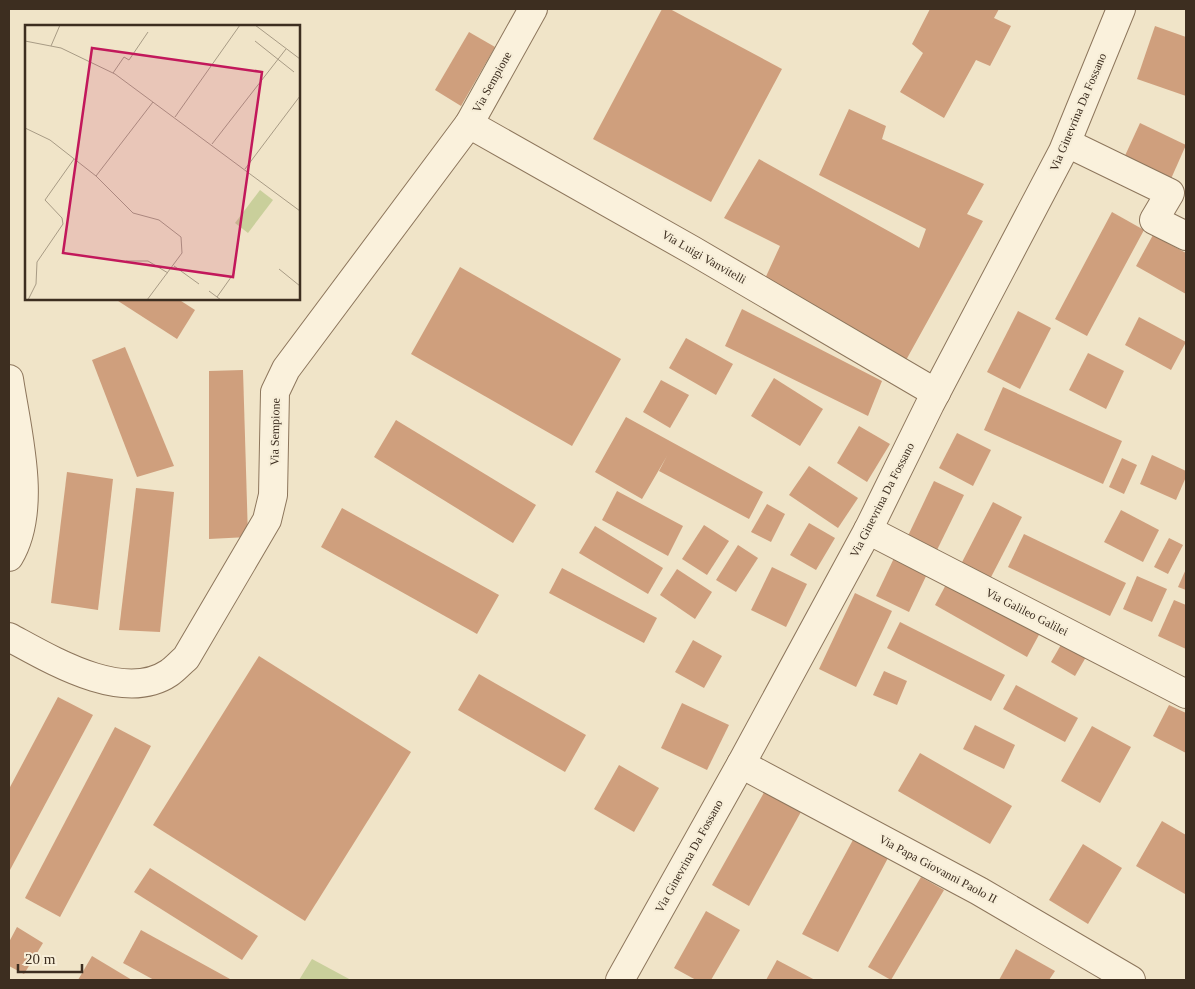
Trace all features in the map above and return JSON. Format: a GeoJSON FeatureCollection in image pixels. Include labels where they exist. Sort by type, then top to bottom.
{"type":"FeatureCollection","features":[{"type":"Feature","properties":{"kind":"street","name":"Via Sempione"},"geometry":{"type":"LineString","coordinates":[[12,645],[98,680],[118,684],[143,683],[168,674],[186,658],[267,520],[273,495],[276,392],[286,369],[469,124],[533,9]]}},
{"type":"Feature","properties":{"kind":"street","name":"Via Ginevrina Da Fossano"},"geometry":{"type":"LineString","coordinates":[[630,977],[741,764],[868,530],[936,393],[1067,143],[1121,9]]}},
{"type":"Feature","properties":{"kind":"street","name":"Via Luigi Vanvitelli"},"geometry":{"type":"LineString","coordinates":[[469,124],[692,250],[936,393]]}},
{"type":"Feature","properties":{"kind":"street"},"geometry":{"type":"LineString","coordinates":[[1067,143],[1170,193],[1154,220],[1186,236]]}},
{"type":"Feature","properties":{"kind":"street"},"geometry":{"type":"LineString","coordinates":[[9,379],[25,488],[17,544],[9,557]]}},
{"type":"Feature","properties":{"kind":"street","name":"Via Galileo Galilei"},"geometry":{"type":"LineString","coordinates":[[868,530],[1186,694]]}},
{"type":"Feature","properties":{"kind":"street","name":"Via Papa Giovanni Paolo II"},"geometry":{"type":"LineString","coordinates":[[741,764],[979,891],[1132,980]]}},
{"type":"Feature","properties":{"kind":"green space"},"geometry":{"type":"Polygon","coordinates":[[[312,959],[351,980],[299,980],[312,959]]]}},
{"type":"Feature","properties":{"kind":"building"},"geometry":{"type":"Polygon","coordinates":[[[662,9],[670,9],[782,69],[711,202],[593,139],[662,9]]]}},
{"type":"Feature","properties":{"kind":"building"},"geometry":{"type":"Polygon","coordinates":[[[930,9],[999,9],[994,18],[1011,26],[990,66],[976,60],[944,118],[900,92],[923,53],[912,44],[930,9]]]}},
{"type":"Feature","properties":{"kind":"building"},"geometry":{"type":"Polygon","coordinates":[[[1155,26],[1186,37],[1186,96],[1137,79],[1155,26]]]}},
{"type":"Feature","properties":{"kind":"building"},"geometry":{"type":"Polygon","coordinates":[[[469,32],[495,47],[461,106],[435,90],[469,32]]]}},
{"type":"Feature","properties":{"kind":"building"},"geometry":{"type":"Polygon","coordinates":[[[849,109],[886,126],[882,139],[984,184],[967,214],[983,221],[905,362],[763,283],[780,246],[724,218],[759,159],[919,248],[926,229],[819,175],[849,109]]]}},
{"type":"Feature","properties":{"kind":"building"},"geometry":{"type":"Polygon","coordinates":[[[1140,123],[1186,145],[1170,181],[1123,160],[1140,123]]]}},
{"type":"Feature","properties":{"kind":"building"},"geometry":{"type":"Polygon","coordinates":[[[1112,212],[1144,230],[1087,336],[1055,319],[1112,212]]]}},
{"type":"Feature","properties":{"kind":"building"},"geometry":{"type":"Polygon","coordinates":[[[1153,235],[1186,253],[1186,294],[1136,266],[1153,235]]]}},
{"type":"Feature","properties":{"kind":"building"},"geometry":{"type":"Polygon","coordinates":[[[460,267],[621,359],[572,446],[411,354],[460,267]]]}},
{"type":"Feature","properties":{"kind":"building"},"geometry":{"type":"Polygon","coordinates":[[[117,300],[180,300],[195,310],[177,339],[117,300]]]}},
{"type":"Feature","properties":{"kind":"building"},"geometry":{"type":"Polygon","coordinates":[[[742,309],[882,381],[868,416],[725,346],[742,309]]]}},
{"type":"Feature","properties":{"kind":"building"},"geometry":{"type":"Polygon","coordinates":[[[1018,311],[1051,328],[1020,389],[987,372],[1018,311]]]}},
{"type":"Feature","properties":{"kind":"building"},"geometry":{"type":"Polygon","coordinates":[[[1139,317],[1186,342],[1171,370],[1125,345],[1139,317]]]}},
{"type":"Feature","properties":{"kind":"building"},"geometry":{"type":"Polygon","coordinates":[[[686,338],[733,364],[716,395],[669,368],[686,338]]]}},
{"type":"Feature","properties":{"kind":"building"},"geometry":{"type":"Polygon","coordinates":[[[125,347],[174,466],[137,477],[92,360],[125,347]]]}},
{"type":"Feature","properties":{"kind":"building"},"geometry":{"type":"Polygon","coordinates":[[[1088,353],[1124,371],[1106,409],[1069,390],[1088,353]]]}},
{"type":"Feature","properties":{"kind":"building"},"geometry":{"type":"Polygon","coordinates":[[[243,370],[248,537],[209,539],[209,371],[243,370]]]}},
{"type":"Feature","properties":{"kind":"building"},"geometry":{"type":"Polygon","coordinates":[[[774,378],[823,409],[800,446],[751,416],[774,378]]]}},
{"type":"Feature","properties":{"kind":"building"},"geometry":{"type":"Polygon","coordinates":[[[661,380],[689,395],[670,428],[643,412],[661,380]]]}},
{"type":"Feature","properties":{"kind":"building"},"geometry":{"type":"Polygon","coordinates":[[[1003,387],[1122,441],[1103,484],[984,430],[1003,387]]]}},
{"type":"Feature","properties":{"kind":"building"},"geometry":{"type":"Polygon","coordinates":[[[626,417],[763,492],[749,519],[659,471],[667,456],[642,499],[595,472],[626,417]]]}},
{"type":"Feature","properties":{"kind":"building"},"geometry":{"type":"Polygon","coordinates":[[[396,420],[536,505],[513,543],[374,457],[396,420]]]}},
{"type":"Feature","properties":{"kind":"building"},"geometry":{"type":"Polygon","coordinates":[[[859,426],[890,444],[867,482],[837,463],[859,426]]]}},
{"type":"Feature","properties":{"kind":"building"},"geometry":{"type":"Polygon","coordinates":[[[957,433],[991,450],[973,486],[939,468],[957,433]]]}},
{"type":"Feature","properties":{"kind":"building"},"geometry":{"type":"Polygon","coordinates":[[[1152,455],[1186,471],[1186,477],[1176,500],[1140,484],[1152,455]]]}},
{"type":"Feature","properties":{"kind":"building"},"geometry":{"type":"Polygon","coordinates":[[[1122,458],[1137,465],[1124,494],[1109,487],[1122,458]]]}},
{"type":"Feature","properties":{"kind":"building"},"geometry":{"type":"Polygon","coordinates":[[[809,466],[858,498],[838,528],[789,495],[809,466]]]}},
{"type":"Feature","properties":{"kind":"building"},"geometry":{"type":"Polygon","coordinates":[[[67,472],[113,479],[98,610],[51,603],[67,472]]]}},
{"type":"Feature","properties":{"kind":"building"},"geometry":{"type":"Polygon","coordinates":[[[934,481],[964,495],[935,554],[906,540],[934,481]]]}},
{"type":"Feature","properties":{"kind":"building"},"geometry":{"type":"Polygon","coordinates":[[[136,488],[174,492],[160,632],[119,630],[136,488]]]}},
{"type":"Feature","properties":{"kind":"building"},"geometry":{"type":"Polygon","coordinates":[[[617,491],[683,526],[668,556],[602,520],[617,491]]]}},
{"type":"Feature","properties":{"kind":"building"},"geometry":{"type":"Polygon","coordinates":[[[993,502],[1022,517],[988,583],[959,568],[993,502]]]}},
{"type":"Feature","properties":{"kind":"building"},"geometry":{"type":"Polygon","coordinates":[[[767,504],[785,514],[771,542],[751,532],[767,504]]]}},
{"type":"Feature","properties":{"kind":"building"},"geometry":{"type":"Polygon","coordinates":[[[342,508],[499,595],[477,634],[321,547],[342,508]]]}},
{"type":"Feature","properties":{"kind":"building"},"geometry":{"type":"Polygon","coordinates":[[[1121,510],[1159,530],[1143,562],[1104,542],[1121,510]]]}},
{"type":"Feature","properties":{"kind":"building"},"geometry":{"type":"Polygon","coordinates":[[[809,523],[835,538],[816,570],[790,555],[809,523]]]}},
{"type":"Feature","properties":{"kind":"building"},"geometry":{"type":"Polygon","coordinates":[[[704,525],[729,541],[707,575],[682,559],[704,525]]]}},
{"type":"Feature","properties":{"kind":"building"},"geometry":{"type":"Polygon","coordinates":[[[595,526],[663,568],[648,594],[579,553],[595,526]]]}},
{"type":"Feature","properties":{"kind":"building"},"geometry":{"type":"Polygon","coordinates":[[[1024,534],[1126,583],[1110,616],[1008,567],[1024,534]]]}},
{"type":"Feature","properties":{"kind":"building"},"geometry":{"type":"Polygon","coordinates":[[[1169,538],[1183,545],[1168,574],[1154,567],[1169,538]]]}},
{"type":"Feature","properties":{"kind":"building"},"geometry":{"type":"Polygon","coordinates":[[[738,545],[758,558],[736,592],[716,580],[738,545]]]}},
{"type":"Feature","properties":{"kind":"building"},"geometry":{"type":"Polygon","coordinates":[[[895,556],[928,572],[909,612],[876,596],[895,556]]]}},
{"type":"Feature","properties":{"kind":"building"},"geometry":{"type":"Polygon","coordinates":[[[772,567],[807,584],[786,627],[751,610],[772,567]]]}},
{"type":"Feature","properties":{"kind":"building"},"geometry":{"type":"Polygon","coordinates":[[[562,568],[657,618],[644,643],[549,593],[562,568]]]}},
{"type":"Feature","properties":{"kind":"building"},"geometry":{"type":"Polygon","coordinates":[[[677,569],[712,592],[695,619],[660,595],[677,569]]]}},
{"type":"Feature","properties":{"kind":"building"},"geometry":{"type":"Polygon","coordinates":[[[1186,569],[1186,590],[1178,587],[1186,569]]]}},
{"type":"Feature","properties":{"kind":"building"},"geometry":{"type":"Polygon","coordinates":[[[1137,576],[1167,589],[1152,622],[1123,609],[1137,576]]]}},
{"type":"Feature","properties":{"kind":"building"},"geometry":{"type":"Polygon","coordinates":[[[949,579],[1041,631],[1027,657],[935,605],[949,579]]]}},
{"type":"Feature","properties":{"kind":"building"},"geometry":{"type":"Polygon","coordinates":[[[855,593],[892,611],[856,687],[819,669],[855,593]]]}},
{"type":"Feature","properties":{"kind":"building"},"geometry":{"type":"Polygon","coordinates":[[[1174,600],[1186,605],[1186,649],[1158,636],[1174,600]]]}},
{"type":"Feature","properties":{"kind":"building"},"geometry":{"type":"Polygon","coordinates":[[[900,622],[1005,675],[991,701],[887,648],[900,622]]]}},
{"type":"Feature","properties":{"kind":"building"},"geometry":{"type":"Polygon","coordinates":[[[693,640],[722,656],[704,688],[675,672],[693,640]]]}},
{"type":"Feature","properties":{"kind":"building"},"geometry":{"type":"Polygon","coordinates":[[[1062,643],[1086,657],[1075,676],[1051,662],[1062,643]]]}},
{"type":"Feature","properties":{"kind":"building"},"geometry":{"type":"Polygon","coordinates":[[[259,656],[411,752],[305,921],[153,825],[259,656]]]}},
{"type":"Feature","properties":{"kind":"building"},"geometry":{"type":"Polygon","coordinates":[[[884,671],[907,681],[897,705],[873,695],[884,671]]]}},
{"type":"Feature","properties":{"kind":"building"},"geometry":{"type":"Polygon","coordinates":[[[479,674],[586,735],[565,772],[458,710],[479,674]]]}},
{"type":"Feature","properties":{"kind":"building"},"geometry":{"type":"Polygon","coordinates":[[[1016,685],[1078,718],[1065,742],[1003,709],[1016,685]]]}},
{"type":"Feature","properties":{"kind":"building"},"geometry":{"type":"Polygon","coordinates":[[[58,697],[93,715],[10,870],[9,789],[58,697]]]}},
{"type":"Feature","properties":{"kind":"building"},"geometry":{"type":"Polygon","coordinates":[[[682,703],[729,725],[707,770],[661,748],[682,703]]]}},
{"type":"Feature","properties":{"kind":"building"},"geometry":{"type":"Polygon","coordinates":[[[1169,705],[1186,713],[1186,753],[1153,736],[1169,705]]]}},
{"type":"Feature","properties":{"kind":"building"},"geometry":{"type":"Polygon","coordinates":[[[975,725],[1015,745],[1004,769],[963,749],[975,725]]]}},
{"type":"Feature","properties":{"kind":"building"},"geometry":{"type":"Polygon","coordinates":[[[1092,726],[1131,747],[1100,803],[1061,781],[1092,726]]]}},
{"type":"Feature","properties":{"kind":"building"},"geometry":{"type":"Polygon","coordinates":[[[115,727],[151,746],[60,917],[25,898],[115,727]]]}},
{"type":"Feature","properties":{"kind":"building"},"geometry":{"type":"Polygon","coordinates":[[[920,753],[1012,806],[990,844],[898,791],[920,753]]]}},
{"type":"Feature","properties":{"kind":"building"},"geometry":{"type":"Polygon","coordinates":[[[619,765],[659,788],[634,832],[594,809],[619,765]]]}},
{"type":"Feature","properties":{"kind":"building"},"geometry":{"type":"Polygon","coordinates":[[[766,789],[802,810],[749,906],[712,885],[766,789]]]}},
{"type":"Feature","properties":{"kind":"building"},"geometry":{"type":"Polygon","coordinates":[[[1162,821],[1186,835],[1185,894],[1136,866],[1162,821]]]}},
{"type":"Feature","properties":{"kind":"building"},"geometry":{"type":"Polygon","coordinates":[[[854,838],[888,858],[838,952],[802,934],[854,838]]]}},
{"type":"Feature","properties":{"kind":"building"},"geometry":{"type":"Polygon","coordinates":[[[1083,844],[1122,868],[1088,924],[1049,900],[1083,844]]]}},
{"type":"Feature","properties":{"kind":"building"},"geometry":{"type":"Polygon","coordinates":[[[150,868],[258,936],[242,960],[134,892],[150,868]]]}},
{"type":"Feature","properties":{"kind":"building"},"geometry":{"type":"Polygon","coordinates":[[[921,877],[944,890],[891,980],[868,967],[921,877]]]}},
{"type":"Feature","properties":{"kind":"building"},"geometry":{"type":"Polygon","coordinates":[[[706,911],[740,930],[711,980],[696,980],[674,968],[706,911]]]}},
{"type":"Feature","properties":{"kind":"building"},"geometry":{"type":"Polygon","coordinates":[[[17,927],[43,943],[24,974],[9,966],[9,942],[17,927]]]}},
{"type":"Feature","properties":{"kind":"building"},"geometry":{"type":"Polygon","coordinates":[[[141,930],[230,980],[154,980],[123,963],[141,930]]]}},
{"type":"Feature","properties":{"kind":"building"},"geometry":{"type":"Polygon","coordinates":[[[1016,949],[1055,971],[1049,980],[999,980],[1016,949]]]}},
{"type":"Feature","properties":{"kind":"building"},"geometry":{"type":"Polygon","coordinates":[[[92,956],[132,980],[78,980],[92,956]]]}},
{"type":"Feature","properties":{"kind":"building"},"geometry":{"type":"Polygon","coordinates":[[[777,960],[815,980],[766,980],[777,960]]]}}]}
